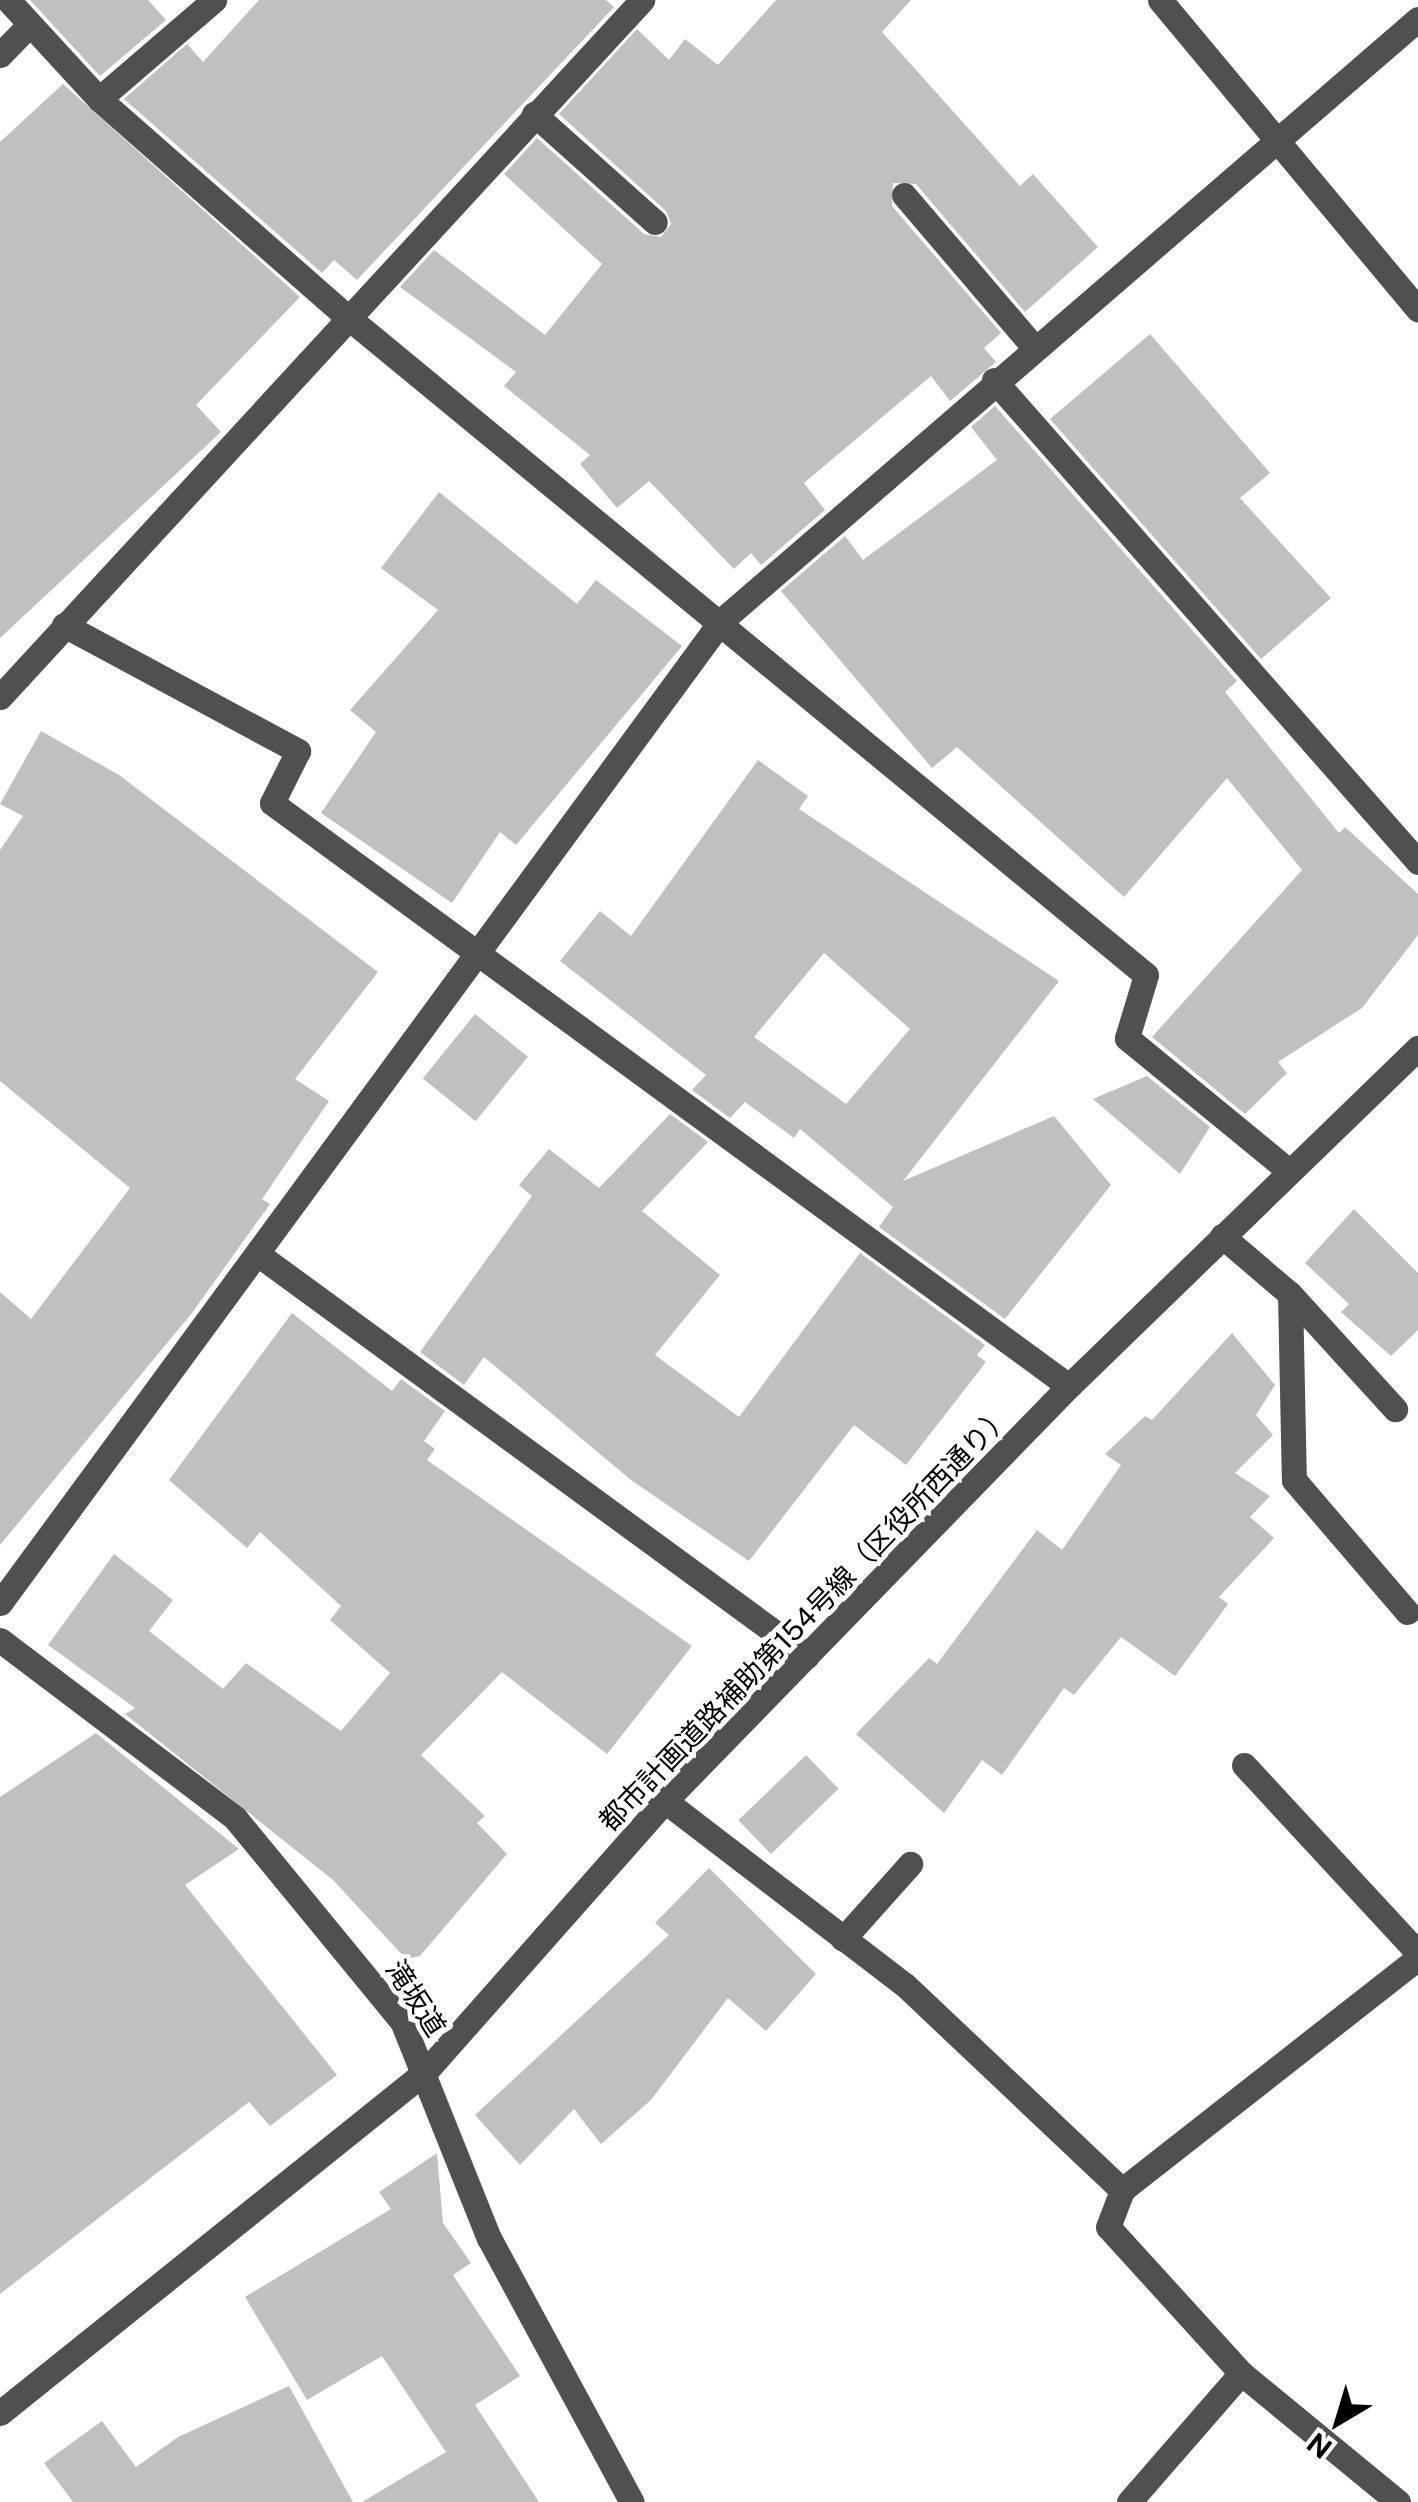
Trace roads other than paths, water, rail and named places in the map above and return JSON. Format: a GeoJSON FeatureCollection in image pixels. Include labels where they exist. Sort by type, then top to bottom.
{"type":"FeatureCollection","features":[{"type":"Feature","properties":{"kind":"street"},"geometry":{"type":"LineString","coordinates":[[8,0],[98,99],[344,314],[1146,975],[1128,1038],[1289,1171]]}},
{"type":"Feature","properties":{"kind":"street"},"geometry":{"type":"LineString","coordinates":[[98,99],[214,0]]}},
{"type":"Feature","properties":{"kind":"street"},"geometry":{"type":"LineString","coordinates":[[0,696],[344,314],[642,0]]}},
{"type":"Feature","properties":{"kind":"street"},"geometry":{"type":"LineString","coordinates":[[1160,0],[1418,310]]}},
{"type":"Feature","properties":{"kind":"street"},"geometry":{"type":"LineString","coordinates":[[0,1603],[482,955],[721,621],[994,380],[1418,19]]}},
{"type":"Feature","properties":{"kind":"street"},"geometry":{"type":"LineString","coordinates":[[0,55],[30,24]]}},
{"type":"Feature","properties":{"kind":"street"},"geometry":{"type":"LineString","coordinates":[[534,114],[654,222]]}},
{"type":"Feature","properties":{"kind":"street"},"geometry":{"type":"LineString","coordinates":[[904,194],[1034,346]]}},
{"type":"Feature","properties":{"kind":"street"},"geometry":{"type":"LineString","coordinates":[[994,380],[1418,862]]}},
{"type":"Feature","properties":{"kind":"street"},"geometry":{"type":"LineString","coordinates":[[64,625],[298,751],[272,804],[1069,1386]]}},
{"type":"Feature","properties":{"kind":"street","name":"都市計画道路補助第154号線（区役所西通り）"},"geometry":{"type":"LineString","coordinates":[[0,2413],[426,2071],[665,1801],[1069,1386],[1289,1171],[1415,1055]]}},
{"type":"Feature","properties":{"kind":"street"},"geometry":{"type":"LineString","coordinates":[[1222,1236],[1290,1294],[1395,1409]]}},
{"type":"Feature","properties":{"kind":"street"},"geometry":{"type":"LineString","coordinates":[[259,1255],[807,1656]]}},
{"type":"Feature","properties":{"kind":"street"},"geometry":{"type":"LineString","coordinates":[[1290,1294],[1294,1480],[1408,1612]]}},
{"type":"Feature","properties":{"kind":"street","name":"滝坂道"},"geometry":{"type":"LineString","coordinates":[[0,1640],[235,1818],[402,2020],[426,2071],[489,2238],[632,2502]]}},
{"type":"Feature","properties":{"kind":"street"},"geometry":{"type":"LineString","coordinates":[[1244,1765],[1418,1955],[1122,2190],[1108,2228],[1241,2372],[1398,2502]]}},
{"type":"Feature","properties":{"kind":"street"},"geometry":{"type":"LineString","coordinates":[[665,1801],[843,1939],[1122,2190]]}},
{"type":"Feature","properties":{"kind":"street"},"geometry":{"type":"LineString","coordinates":[[843,1939],[910,1864]]}},
{"type":"Feature","properties":{"kind":"street"},"geometry":{"type":"LineString","coordinates":[[1129,2502],[1241,2372]]}}]}
